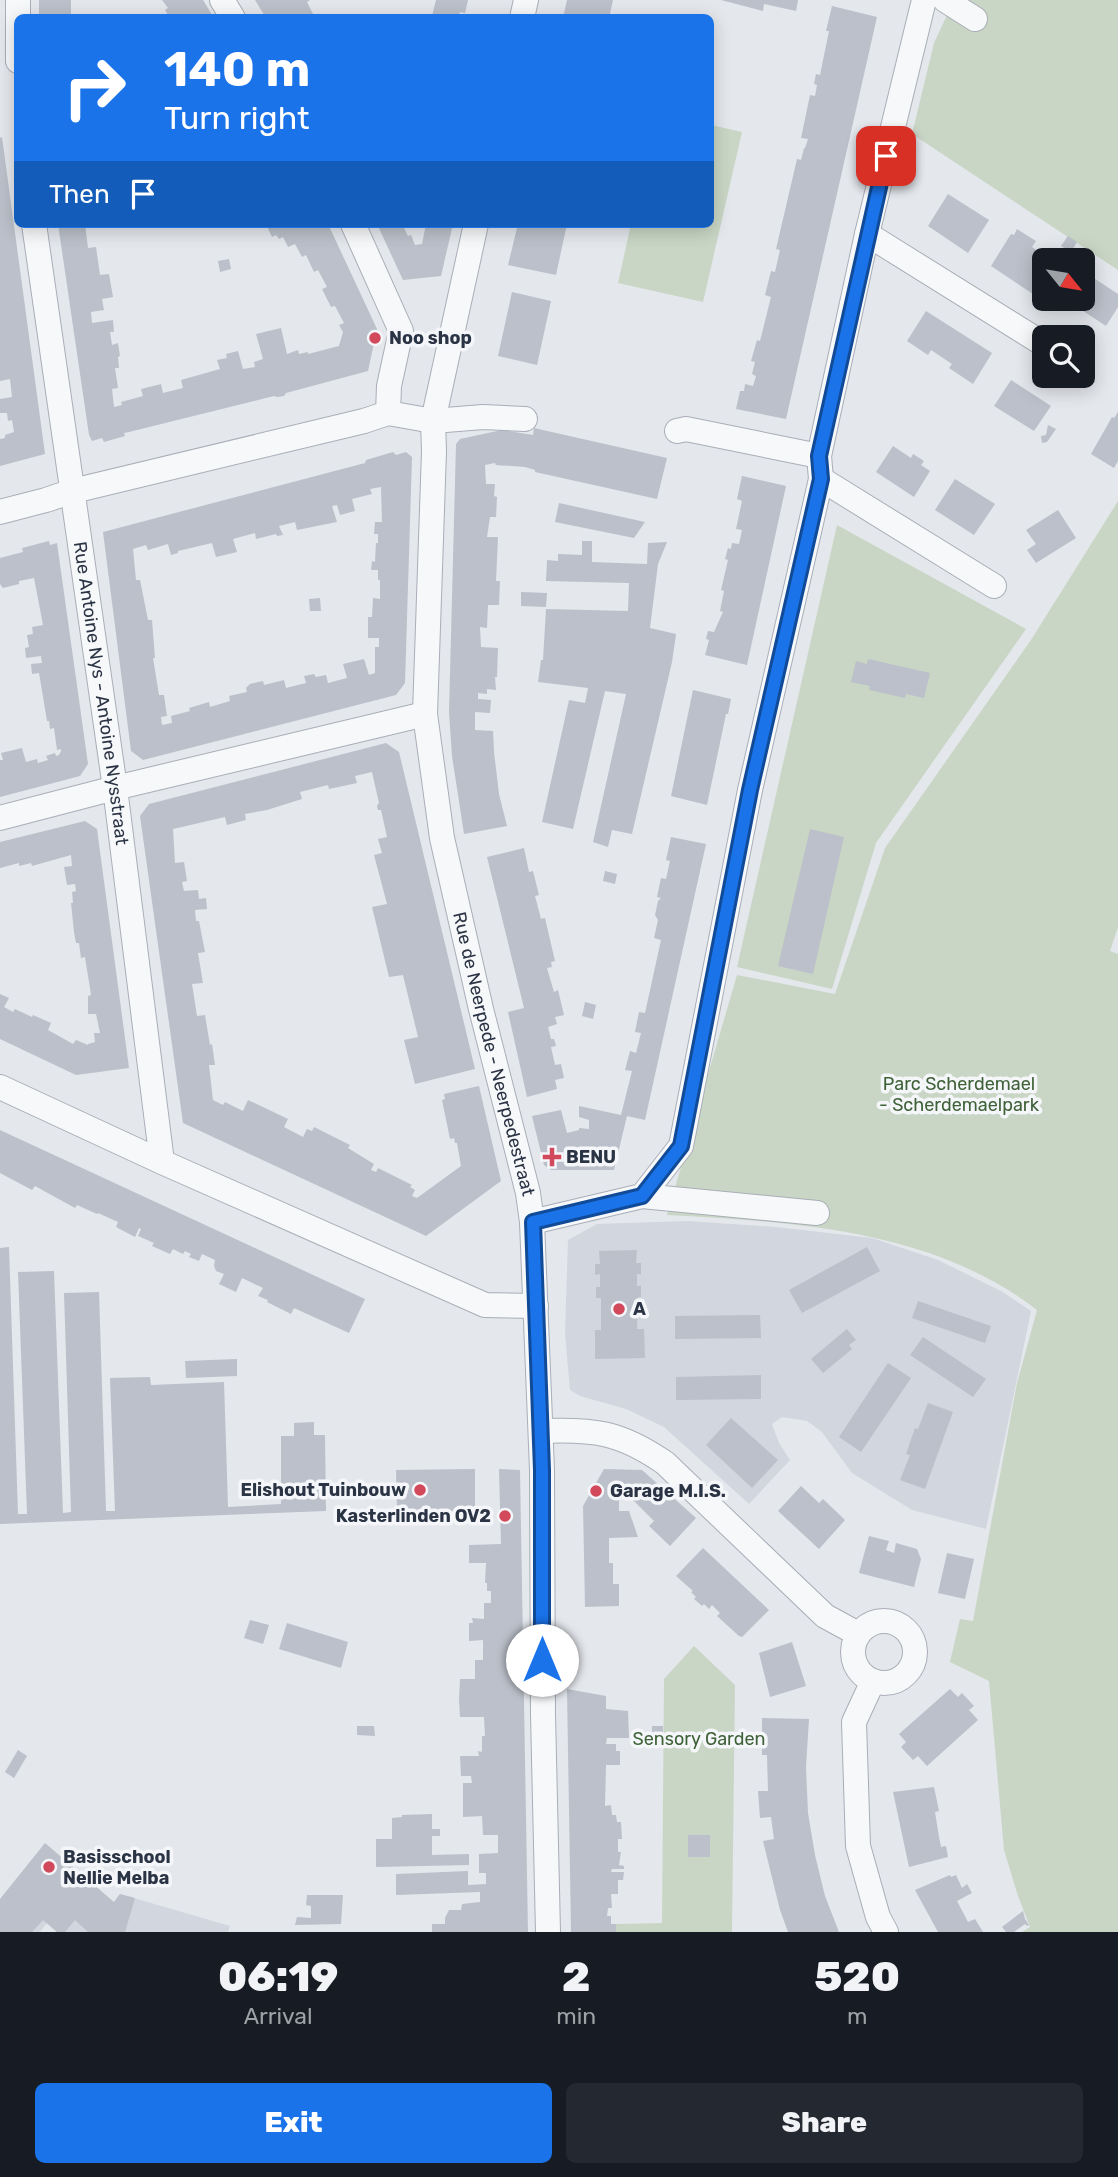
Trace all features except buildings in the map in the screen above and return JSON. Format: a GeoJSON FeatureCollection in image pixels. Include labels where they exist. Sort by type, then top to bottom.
{"type":"FeatureCollection","features":[{"type":"Feature","properties":{"kind":"street"},"geometry":{"type":"LineString","coordinates":[[642,1196],[681,1146],[750,790],[820,468],[867,234],[924,0]]}},
{"type":"Feature","properties":{"kind":"street"},"geometry":{"type":"LineString","coordinates":[[945,0],[975,19]]}},
{"type":"Feature","properties":{"kind":"street","name":"Rue Antoine Nys - Antoine Nysstraat"},"geometry":{"type":"LineString","coordinates":[[35,228],[115,788],[162,1162]]}},
{"type":"Feature","properties":{"kind":"street"},"geometry":{"type":"LineString","coordinates":[[355,228],[401,331],[389,386],[388,413]]}},
{"type":"Feature","properties":{"kind":"street","name":"Rue de Neerpede - Neerpedestraat"},"geometry":{"type":"LineString","coordinates":[[475,228],[433,421],[425,714],[442,838],[533,1222],[541,1431],[542,1714],[548,1932]]}},
{"type":"Feature","properties":{"kind":"street"},"geometry":{"type":"LineString","coordinates":[[867,234],[1032,337]]}},
{"type":"Feature","properties":{"kind":"street"},"geometry":{"type":"LineString","coordinates":[[0,512],[73,491],[388,413],[433,421],[483,417],[525,419]]}},
{"type":"Feature","properties":{"kind":"street"},"geometry":{"type":"LineString","coordinates":[[677,431],[686,429],[820,468],[993,586]]}},
{"type":"Feature","properties":{"kind":"street"},"geometry":{"type":"LineString","coordinates":[[0,818],[425,714]]}},
{"type":"Feature","properties":{"kind":"street"},"geometry":{"type":"LineString","coordinates":[[0,1087],[485,1305],[536,1306]]}},
{"type":"Feature","properties":{"kind":"street"},"geometry":{"type":"LineString","coordinates":[[533,1222],[642,1196],[817,1213]]}},
{"type":"Feature","properties":{"kind":"street"},"geometry":{"type":"LineString","coordinates":[[541,1431],[606,1433],[642,1447],[665,1463],[825,1616],[858,1634]]}},
{"type":"Feature","properties":{"kind":"street"},"geometry":{"type":"LineString","coordinates":[[891,1621],[907,1629],[915,1645],[914,1662],[905,1676],[889,1683],[873,1681],[862,1673],[854,1661],[853,1647],[858,1634],[873,1623],[891,1621]]}},
{"type":"Feature","properties":{"kind":"street"},"geometry":{"type":"LineString","coordinates":[[873,1681],[854,1722],[858,1846],[878,1917],[886,1932]]}},
{"type":"Feature","properties":{"kind":"shaded area"},"geometry":{"type":"Polygon","coordinates":[[[688,1221],[776,1227],[872,1238],[938,1260],[1001,1291],[1031,1311],[986,1529],[912,1510],[852,1473],[822,1432],[807,1421],[782,1417],[772,1424],[779,1443],[790,1460],[749,1504],[664,1427],[626,1409],[580,1396],[570,1390],[565,1333],[568,1240],[597,1224],[688,1221]]]}},
{"type":"Feature","properties":{"kind":"shaded area","name":"Basisschool Nellie Melba"},"geometry":{"type":"Polygon","coordinates":[[[120,1894],[230,1926],[228,1932],[57,1932],[47,1923],[40,1932],[0,1932],[0,1899],[114,1902],[120,1894]]]}},
{"type":"Feature","properties":{"kind":"green space"},"geometry":{"type":"Polygon","coordinates":[[[954,0],[1118,0],[1118,270],[1096,255],[1096,248],[1085,248],[912,134],[934,43],[954,0]]]}},
{"type":"Feature","properties":{"kind":"green space"},"geometry":{"type":"Polygon","coordinates":[[[714,126],[742,132],[703,302],[618,283],[630,228],[714,228],[714,126]]]}},
{"type":"Feature","properties":{"kind":"green space","name":"Parc Scherdemael - Scherdemaelpark"},"geometry":{"type":"Polygon","coordinates":[[[1118,501],[1118,927],[1110,951],[1118,954],[1118,1932],[1022,1932],[1030,1927],[1004,1850],[989,1681],[950,1662],[960,1619],[973,1621],[1017,1383],[1037,1310],[996,1283],[953,1262],[907,1246],[812,1227],[667,1215],[737,975],[835,994],[885,848],[1031,640],[1118,501]]]}},
{"type":"Feature","properties":{"kind":"green space"},"geometry":{"type":"Polygon","coordinates":[[[837,525],[1026,629],[876,843],[832,989],[737,967],[837,525]]]}},
{"type":"Feature","properties":{"kind":"green space","name":"Sensory Garden"},"geometry":{"type":"Polygon","coordinates":[[[694,1646],[735,1685],[732,1932],[616,1932],[616,1924],[662,1923],[664,1679],[694,1646]]]}},
{"type":"Feature","properties":{"kind":"place","name":"Noo shop"},"geometry":{"type":"Point","coordinates":[375,338]}},
{"type":"Feature","properties":{"kind":"place","name":"BENU"},"geometry":{"type":"Point","coordinates":[552,1157]}},
{"type":"Feature","properties":{"kind":"place","name":"A"},"geometry":{"type":"Point","coordinates":[619,1309]}},
{"type":"Feature","properties":{"kind":"place","name":"Elishout Tuinbouw"},"geometry":{"type":"Point","coordinates":[420,1490]}},
{"type":"Feature","properties":{"kind":"place","name":"Garage M.I.S."},"geometry":{"type":"Point","coordinates":[596,1491]}},
{"type":"Feature","properties":{"kind":"place","name":"Kasterlinden OV2"},"geometry":{"type":"Point","coordinates":[505,1516]}},
{"type":"Feature","properties":{"kind":"place","name":"Basisschool Nellie Melba"},"geometry":{"type":"Point","coordinates":[49,1867]}},
{"type":"Feature","properties":{"kind":"route"},"geometry":{"type":"LineString","coordinates":[[542,1660],[542,1470],[533,1222],[642,1196],[681,1146],[750,790],[821,479],[819,456],[886,156]]}}]}
